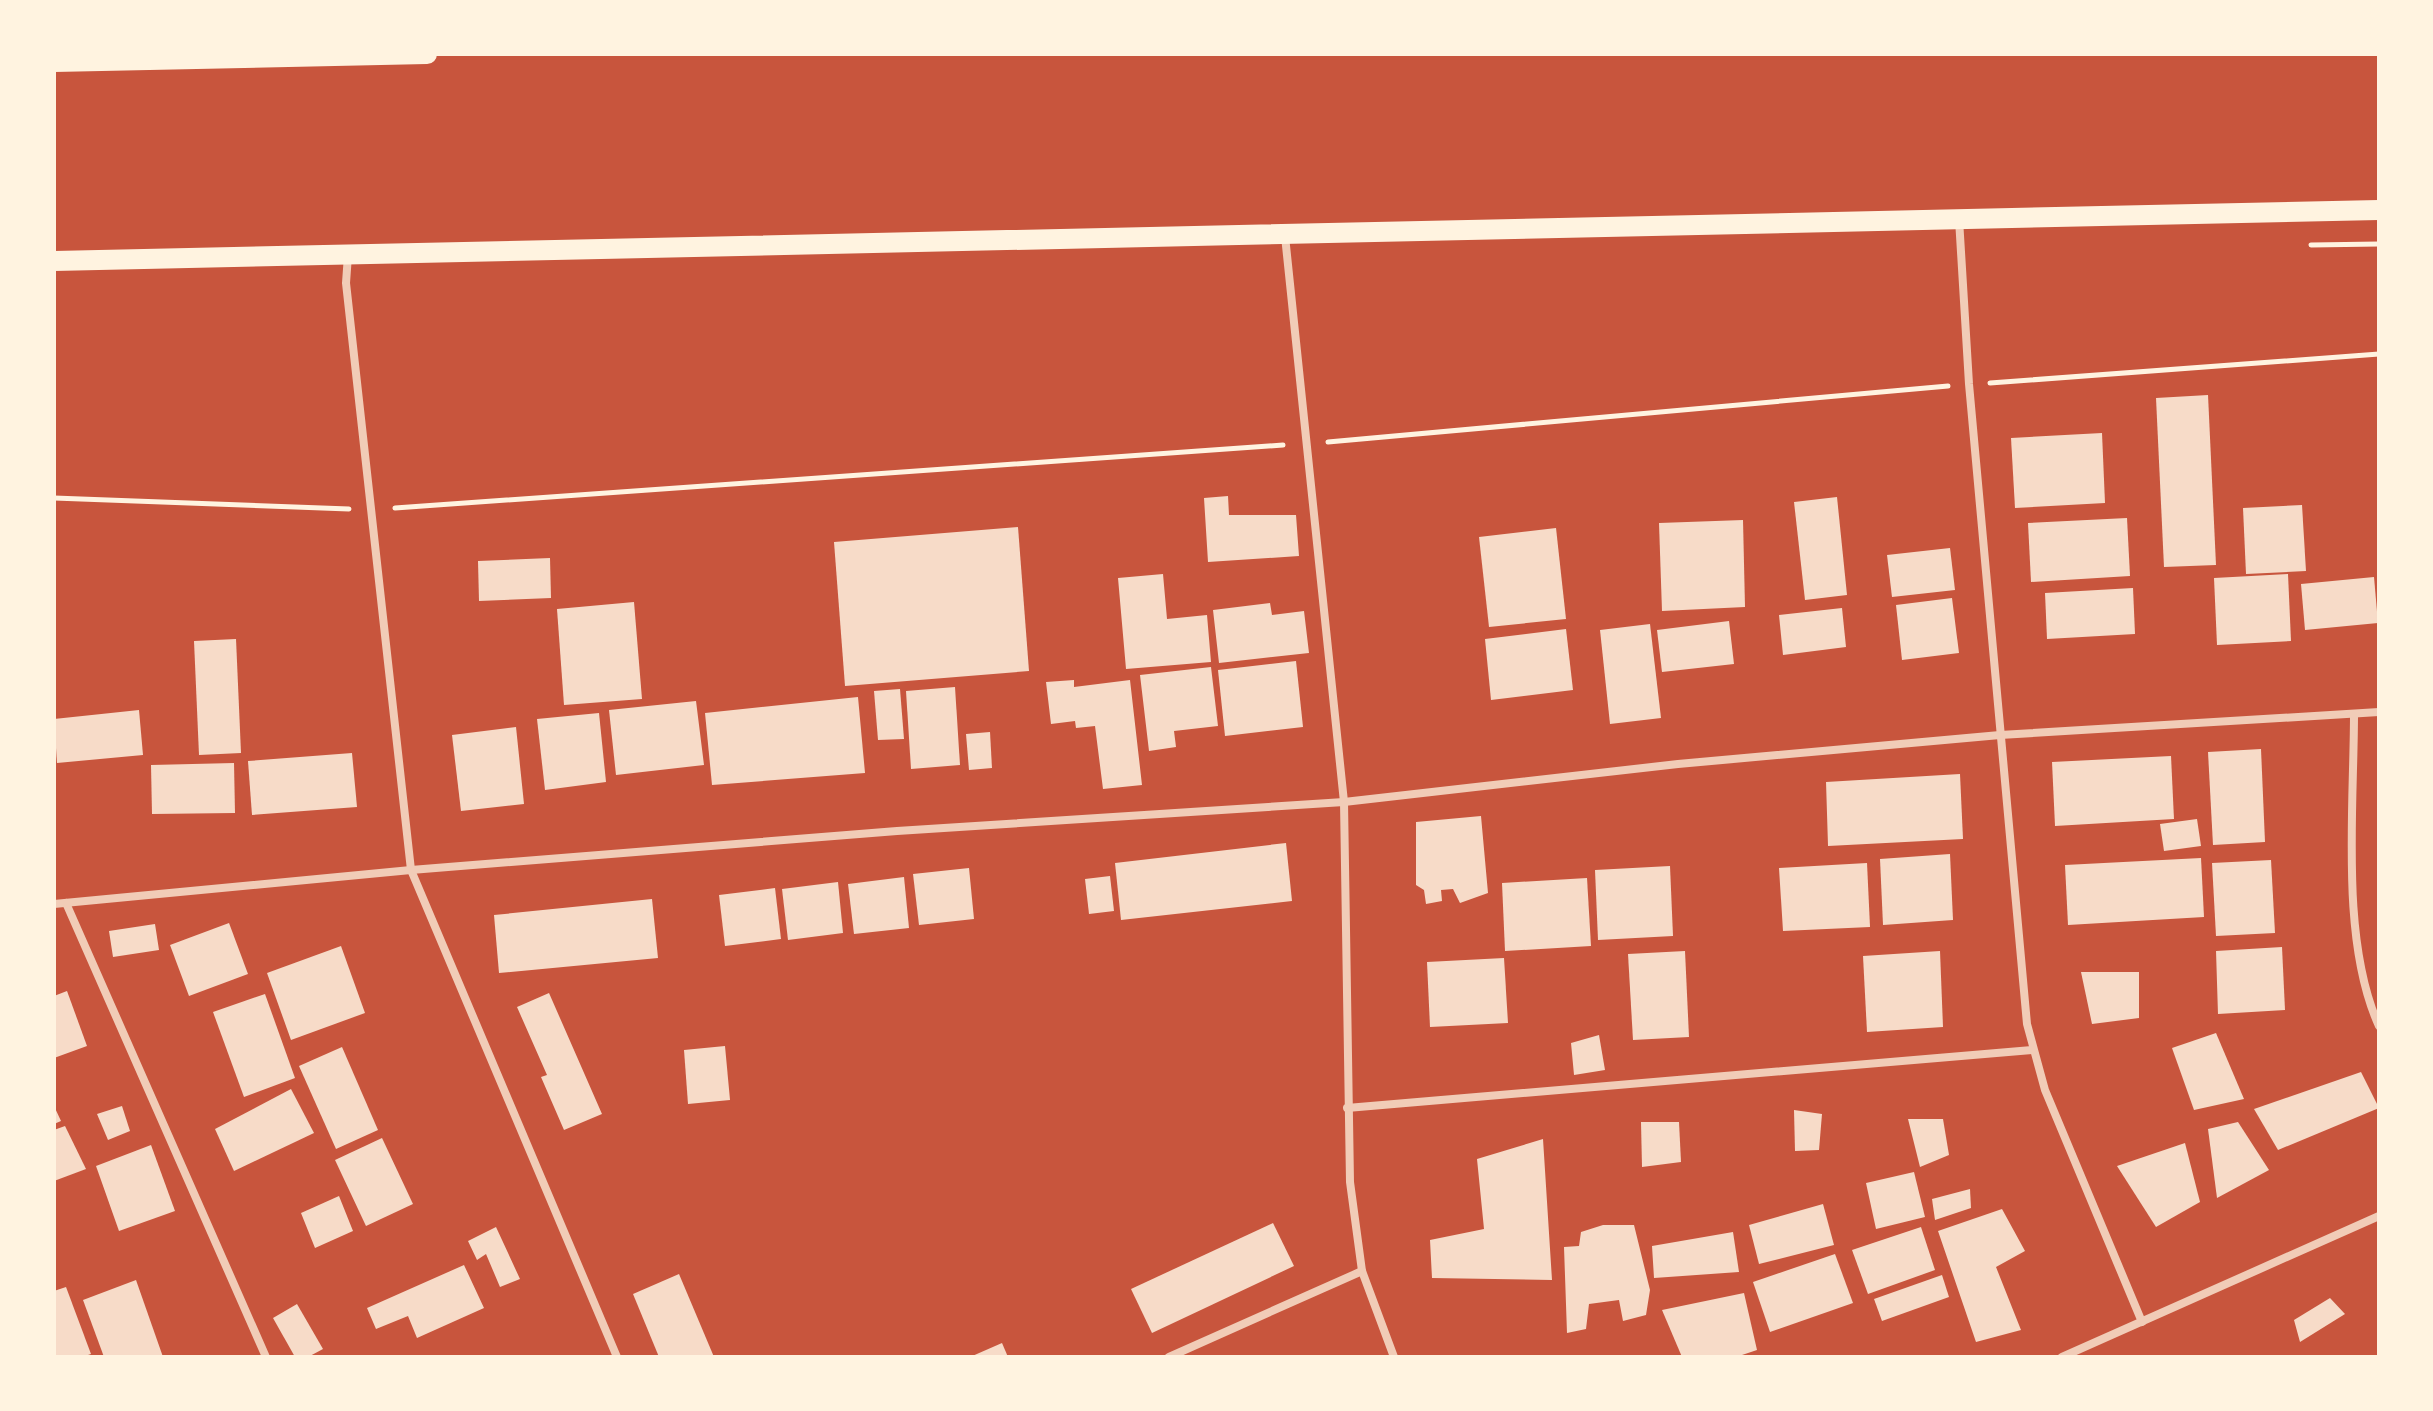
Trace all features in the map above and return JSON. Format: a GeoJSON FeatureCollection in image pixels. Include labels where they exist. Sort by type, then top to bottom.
{"type":"FeatureCollection","features":[{"type":"Feature","properties":{"kind":"main road"},"geometry":{"type":"LineString","coordinates":[[54,62],[427,54]]}},
{"type":"Feature","properties":{"kind":"main road"},"geometry":{"type":"LineString","coordinates":[[54,261],[2379,210]]}},
{"type":"Feature","properties":{"kind":"street"},"geometry":{"type":"LineString","coordinates":[[1959,219],[1969,384],[2032,1050],[2142,1322]]}},
{"type":"Feature","properties":{"kind":"street"},"geometry":{"type":"LineString","coordinates":[[1285,234],[1344,802],[1350,1182],[1362,1271],[1394,1357]]}},
{"type":"Feature","properties":{"kind":"street"},"geometry":{"type":"LineString","coordinates":[[348,254],[346,283],[374,509],[411,870],[617,1357]]}},
{"type":"Feature","properties":{"kind":"street"},"geometry":{"type":"LineString","coordinates":[[54,904],[411,870],[897,831],[1344,802],[1678,764],[2000,735],[2379,712]]}},
{"type":"Feature","properties":{"kind":"street"},"geometry":{"type":"LineString","coordinates":[[2354,714],[2354,928],[2360,970],[2379,1026]]}},
{"type":"Feature","properties":{"kind":"street"},"geometry":{"type":"LineString","coordinates":[[66,903],[266,1357]]}},
{"type":"Feature","properties":{"kind":"street"},"geometry":{"type":"LineString","coordinates":[[1347,1108],[2032,1050]]}},
{"type":"Feature","properties":{"kind":"street"},"geometry":{"type":"LineString","coordinates":[[2062,1357],[2379,1216]]}},
{"type":"Feature","properties":{"kind":"street"},"geometry":{"type":"LineString","coordinates":[[1169,1357],[1362,1271]]}},
{"type":"Feature","properties":{"kind":"path"},"geometry":{"type":"LineString","coordinates":[[54,498],[374,509],[1309,444],[1969,384],[2379,354]]}},
{"type":"Feature","properties":{"kind":"building"},"geometry":{"type":"Polygon","coordinates":[[[2208,395],[2216,565],[2164,567],[2156,398],[2208,395]]]}},
{"type":"Feature","properties":{"kind":"building"},"geometry":{"type":"Polygon","coordinates":[[[2102,433],[2105,503],[2015,508],[2011,438],[2102,433]]]}},
{"type":"Feature","properties":{"kind":"building"},"geometry":{"type":"Polygon","coordinates":[[[1228,496],[1229,515],[1296,515],[1299,556],[1208,562],[1204,498],[1228,496]]]}},
{"type":"Feature","properties":{"kind":"building"},"geometry":{"type":"Polygon","coordinates":[[[1837,497],[1847,595],[1805,600],[1794,502],[1837,497]]]}},
{"type":"Feature","properties":{"kind":"building"},"geometry":{"type":"Polygon","coordinates":[[[2302,505],[2306,571],[2246,574],[2243,508],[2302,505]]]}},
{"type":"Feature","properties":{"kind":"building"},"geometry":{"type":"Polygon","coordinates":[[[2127,518],[2130,576],[2031,582],[2028,523],[2127,518]]]}},
{"type":"Feature","properties":{"kind":"building"},"geometry":{"type":"Polygon","coordinates":[[[1743,520],[1745,607],[1662,611],[1659,523],[1743,520]]]}},
{"type":"Feature","properties":{"kind":"building"},"geometry":{"type":"Polygon","coordinates":[[[1018,527],[1029,671],[845,686],[834,542],[1018,527]]]}},
{"type":"Feature","properties":{"kind":"building"},"geometry":{"type":"Polygon","coordinates":[[[1556,528],[1566,619],[1489,627],[1479,537],[1556,528]]]}},
{"type":"Feature","properties":{"kind":"building"},"geometry":{"type":"Polygon","coordinates":[[[1950,548],[1955,590],[1892,597],[1887,555],[1950,548]]]}},
{"type":"Feature","properties":{"kind":"building"},"geometry":{"type":"Polygon","coordinates":[[[550,558],[551,598],[479,601],[478,561],[550,558]]]}},
{"type":"Feature","properties":{"kind":"building"},"geometry":{"type":"Polygon","coordinates":[[[1163,574],[1167,619],[1207,615],[1211,662],[1126,669],[1118,578],[1163,574]]]}},
{"type":"Feature","properties":{"kind":"building"},"geometry":{"type":"Polygon","coordinates":[[[2288,574],[2291,641],[2217,645],[2214,578],[2288,574]]]}},
{"type":"Feature","properties":{"kind":"building"},"geometry":{"type":"Polygon","coordinates":[[[2374,577],[2378,623],[2305,630],[2301,584],[2374,577]]]}},
{"type":"Feature","properties":{"kind":"building"},"geometry":{"type":"Polygon","coordinates":[[[2133,588],[2135,634],[2047,639],[2045,593],[2133,588]]]}},
{"type":"Feature","properties":{"kind":"building"},"geometry":{"type":"Polygon","coordinates":[[[1952,598],[1959,653],[1902,660],[1896,605],[1952,598]]]}},
{"type":"Feature","properties":{"kind":"building"},"geometry":{"type":"Polygon","coordinates":[[[634,602],[642,699],[564,705],[557,609],[634,602]]]}},
{"type":"Feature","properties":{"kind":"building"},"geometry":{"type":"Polygon","coordinates":[[[1270,603],[1272,615],[1304,611],[1309,653],[1219,663],[1213,610],[1270,603]]]}},
{"type":"Feature","properties":{"kind":"building"},"geometry":{"type":"Polygon","coordinates":[[[1842,608],[1846,647],[1783,655],[1779,615],[1842,608]]]}},
{"type":"Feature","properties":{"kind":"building"},"geometry":{"type":"Polygon","coordinates":[[[1729,621],[1734,664],[1662,672],[1657,630],[1729,621]]]}},
{"type":"Feature","properties":{"kind":"building"},"geometry":{"type":"Polygon","coordinates":[[[1650,624],[1661,718],[1610,724],[1600,630],[1650,624]]]}},
{"type":"Feature","properties":{"kind":"building"},"geometry":{"type":"Polygon","coordinates":[[[1566,629],[1573,690],[1491,700],[1485,639],[1566,629]]]}},
{"type":"Feature","properties":{"kind":"building"},"geometry":{"type":"Polygon","coordinates":[[[236,639],[241,753],[199,755],[194,641],[236,639]]]}},
{"type":"Feature","properties":{"kind":"building"},"geometry":{"type":"Polygon","coordinates":[[[1296,661],[1303,727],[1225,736],[1218,670],[1296,661]]]}},
{"type":"Feature","properties":{"kind":"building"},"geometry":{"type":"Polygon","coordinates":[[[1211,667],[1218,726],[1174,731],[1176,747],[1149,751],[1140,675],[1211,667]]]}},
{"type":"Feature","properties":{"kind":"building"},"geometry":{"type":"Polygon","coordinates":[[[1074,680],[1074,687],[1130,680],[1142,785],[1103,789],[1095,726],[1076,728],[1075,721],[1051,724],[1046,682],[1074,680]]]}},
{"type":"Feature","properties":{"kind":"building"},"geometry":{"type":"Polygon","coordinates":[[[955,687],[960,765],[911,769],[906,691],[955,687]]]}},
{"type":"Feature","properties":{"kind":"building"},"geometry":{"type":"Polygon","coordinates":[[[900,689],[904,739],[878,740],[874,691],[900,689]]]}},
{"type":"Feature","properties":{"kind":"building"},"geometry":{"type":"Polygon","coordinates":[[[858,697],[865,773],[712,785],[705,713],[858,697]]]}},
{"type":"Feature","properties":{"kind":"building"},"geometry":{"type":"Polygon","coordinates":[[[696,701],[704,765],[616,775],[609,710],[696,701]]]}},
{"type":"Feature","properties":{"kind":"building"},"geometry":{"type":"Polygon","coordinates":[[[139,710],[143,755],[57,763],[54,719],[139,710]]]}},
{"type":"Feature","properties":{"kind":"building"},"geometry":{"type":"Polygon","coordinates":[[[599,713],[606,782],[545,790],[537,719],[599,713]]]}},
{"type":"Feature","properties":{"kind":"building"},"geometry":{"type":"Polygon","coordinates":[[[516,727],[524,804],[461,811],[452,735],[516,727]]]}},
{"type":"Feature","properties":{"kind":"building"},"geometry":{"type":"Polygon","coordinates":[[[990,732],[992,768],[969,770],[966,734],[990,732]]]}},
{"type":"Feature","properties":{"kind":"building"},"geometry":{"type":"Polygon","coordinates":[[[2261,749],[2265,842],[2213,845],[2208,752],[2261,749]]]}},
{"type":"Feature","properties":{"kind":"building"},"geometry":{"type":"Polygon","coordinates":[[[352,753],[357,807],[252,815],[248,761],[352,753]]]}},
{"type":"Feature","properties":{"kind":"building"},"geometry":{"type":"Polygon","coordinates":[[[2171,756],[2174,819],[2055,826],[2052,762],[2171,756]]]}},
{"type":"Feature","properties":{"kind":"building"},"geometry":{"type":"Polygon","coordinates":[[[234,763],[235,813],[152,814],[151,765],[234,763]]]}},
{"type":"Feature","properties":{"kind":"building"},"geometry":{"type":"Polygon","coordinates":[[[1960,774],[1963,839],[1828,846],[1826,782],[1960,774]]]}},
{"type":"Feature","properties":{"kind":"building"},"geometry":{"type":"Polygon","coordinates":[[[1481,816],[1488,893],[1460,903],[1453,889],[1441,890],[1442,901],[1426,904],[1424,890],[1416,885],[1416,822],[1481,816]]]}},
{"type":"Feature","properties":{"kind":"building"},"geometry":{"type":"Polygon","coordinates":[[[2197,819],[2201,846],[2164,851],[2160,824],[2197,819]]]}},
{"type":"Feature","properties":{"kind":"building"},"geometry":{"type":"Polygon","coordinates":[[[1286,843],[1292,901],[1121,920],[1115,863],[1286,843]]]}},
{"type":"Feature","properties":{"kind":"building"},"geometry":{"type":"Polygon","coordinates":[[[1950,854],[1953,920],[1883,925],[1880,859],[1950,854]]]}},
{"type":"Feature","properties":{"kind":"building"},"geometry":{"type":"Polygon","coordinates":[[[2201,858],[2204,917],[2068,925],[2065,865],[2201,858]]]}},
{"type":"Feature","properties":{"kind":"building"},"geometry":{"type":"Polygon","coordinates":[[[2271,860],[2275,933],[2216,936],[2212,863],[2271,860]]]}},
{"type":"Feature","properties":{"kind":"building"},"geometry":{"type":"Polygon","coordinates":[[[1867,863],[1870,927],[1783,931],[1779,868],[1867,863]]]}},
{"type":"Feature","properties":{"kind":"building"},"geometry":{"type":"Polygon","coordinates":[[[1670,866],[1673,936],[1598,940],[1595,870],[1670,866]]]}},
{"type":"Feature","properties":{"kind":"building"},"geometry":{"type":"Polygon","coordinates":[[[969,868],[974,919],[919,925],[913,874],[969,868]]]}},
{"type":"Feature","properties":{"kind":"building"},"geometry":{"type":"Polygon","coordinates":[[[1110,876],[1114,911],[1089,914],[1085,879],[1110,876]]]}},
{"type":"Feature","properties":{"kind":"building"},"geometry":{"type":"Polygon","coordinates":[[[904,877],[909,928],[854,934],[848,884],[904,877]]]}},
{"type":"Feature","properties":{"kind":"building"},"geometry":{"type":"Polygon","coordinates":[[[1587,878],[1591,946],[1505,951],[1502,883],[1587,878]]]}},
{"type":"Feature","properties":{"kind":"building"},"geometry":{"type":"Polygon","coordinates":[[[838,882],[843,933],[788,940],[782,889],[838,882]]]}},
{"type":"Feature","properties":{"kind":"building"},"geometry":{"type":"Polygon","coordinates":[[[775,888],[781,939],[725,946],[719,895],[775,888]]]}},
{"type":"Feature","properties":{"kind":"building"},"geometry":{"type":"Polygon","coordinates":[[[652,899],[658,958],[499,973],[494,915],[652,899]]]}},
{"type":"Feature","properties":{"kind":"building"},"geometry":{"type":"Polygon","coordinates":[[[229,923],[248,974],[189,996],[170,945],[229,923]]]}},
{"type":"Feature","properties":{"kind":"building"},"geometry":{"type":"Polygon","coordinates":[[[155,924],[159,950],[113,957],[109,931],[155,924]]]}},
{"type":"Feature","properties":{"kind":"building"},"geometry":{"type":"Polygon","coordinates":[[[341,946],[365,1013],[291,1040],[267,973],[341,946]]]}},
{"type":"Feature","properties":{"kind":"building"},"geometry":{"type":"Polygon","coordinates":[[[2282,947],[2285,1010],[2218,1014],[2216,951],[2282,947]]]}},
{"type":"Feature","properties":{"kind":"building"},"geometry":{"type":"Polygon","coordinates":[[[1685,951],[1689,1037],[1633,1040],[1628,954],[1685,951]]]}},
{"type":"Feature","properties":{"kind":"building"},"geometry":{"type":"Polygon","coordinates":[[[1940,951],[1943,1027],[1867,1032],[1863,956],[1940,951]]]}},
{"type":"Feature","properties":{"kind":"building"},"geometry":{"type":"Polygon","coordinates":[[[1504,958],[1508,1023],[1430,1027],[1427,962],[1504,958]]]}},
{"type":"Feature","properties":{"kind":"building"},"geometry":{"type":"Polygon","coordinates":[[[2081,972],[2139,972],[2139,1018],[2092,1024],[2081,972]]]}},
{"type":"Feature","properties":{"kind":"building"},"geometry":{"type":"Polygon","coordinates":[[[67,991],[87,1046],[54,1058],[54,996],[67,991]]]}},
{"type":"Feature","properties":{"kind":"building"},"geometry":{"type":"Polygon","coordinates":[[[549,993],[602,1114],[564,1130],[541,1077],[547,1075],[517,1007],[549,993]]]}},
{"type":"Feature","properties":{"kind":"building"},"geometry":{"type":"Polygon","coordinates":[[[265,994],[295,1078],[244,1097],[213,1012],[265,994]]]}},
{"type":"Feature","properties":{"kind":"building"},"geometry":{"type":"Polygon","coordinates":[[[2216,1033],[2244,1099],[2194,1110],[2172,1048],[2216,1033]]]}},
{"type":"Feature","properties":{"kind":"building"},"geometry":{"type":"Polygon","coordinates":[[[1599,1035],[1605,1070],[1574,1075],[1571,1043],[1599,1035]]]}},
{"type":"Feature","properties":{"kind":"building"},"geometry":{"type":"Polygon","coordinates":[[[725,1046],[730,1100],[688,1104],[684,1050],[725,1046]]]}},
{"type":"Feature","properties":{"kind":"building"},"geometry":{"type":"Polygon","coordinates":[[[342,1047],[378,1130],[336,1149],[299,1066],[342,1047]]]}},
{"type":"Feature","properties":{"kind":"building"},"geometry":{"type":"Polygon","coordinates":[[[2361,1072],[2379,1108],[2278,1150],[2254,1109],[2361,1072]]]}},
{"type":"Feature","properties":{"kind":"building"},"geometry":{"type":"Polygon","coordinates":[[[291,1089],[314,1133],[234,1171],[215,1129],[291,1089]]]}},
{"type":"Feature","properties":{"kind":"building"},"geometry":{"type":"Polygon","coordinates":[[[54,1106],[61,1121],[54,1124],[54,1106]]]}},
{"type":"Feature","properties":{"kind":"building"},"geometry":{"type":"Polygon","coordinates":[[[122,1106],[130,1131],[108,1140],[97,1114],[122,1106]]]}},
{"type":"Feature","properties":{"kind":"building"},"geometry":{"type":"Polygon","coordinates":[[[1794,1110],[1822,1114],[1819,1150],[1795,1151],[1794,1110]]]}},
{"type":"Feature","properties":{"kind":"building"},"geometry":{"type":"Polygon","coordinates":[[[1908,1119],[1943,1119],[1949,1155],[1920,1167],[1908,1119]]]}},
{"type":"Feature","properties":{"kind":"building"},"geometry":{"type":"Polygon","coordinates":[[[1641,1122],[1679,1122],[1681,1162],[1642,1167],[1641,1122]]]}},
{"type":"Feature","properties":{"kind":"building"},"geometry":{"type":"Polygon","coordinates":[[[2238,1122],[2269,1170],[2217,1198],[2208,1129],[2238,1122]]]}},
{"type":"Feature","properties":{"kind":"building"},"geometry":{"type":"Polygon","coordinates":[[[65,1126],[86,1169],[54,1181],[54,1130],[65,1126]]]}},
{"type":"Feature","properties":{"kind":"building"},"geometry":{"type":"Polygon","coordinates":[[[382,1138],[413,1204],[366,1226],[335,1160],[382,1138]]]}},
{"type":"Feature","properties":{"kind":"building"},"geometry":{"type":"Polygon","coordinates":[[[1543,1139],[1552,1280],[1432,1278],[1430,1240],[1484,1229],[1477,1159],[1543,1139]]]}},
{"type":"Feature","properties":{"kind":"building"},"geometry":{"type":"Polygon","coordinates":[[[2185,1143],[2200,1202],[2156,1227],[2117,1166],[2185,1143]]]}},
{"type":"Feature","properties":{"kind":"building"},"geometry":{"type":"Polygon","coordinates":[[[151,1145],[175,1211],[119,1231],[96,1166],[151,1145]]]}},
{"type":"Feature","properties":{"kind":"building"},"geometry":{"type":"Polygon","coordinates":[[[1914,1172],[1925,1217],[1876,1229],[1866,1183],[1914,1172]]]}},
{"type":"Feature","properties":{"kind":"building"},"geometry":{"type":"Polygon","coordinates":[[[1970,1189],[1971,1208],[1935,1220],[1932,1199],[1970,1189]]]}},
{"type":"Feature","properties":{"kind":"building"},"geometry":{"type":"Polygon","coordinates":[[[339,1196],[353,1231],[315,1248],[301,1213],[339,1196]]]}},
{"type":"Feature","properties":{"kind":"building"},"geometry":{"type":"Polygon","coordinates":[[[1823,1204],[1834,1245],[1759,1264],[1749,1225],[1823,1204]]]}},
{"type":"Feature","properties":{"kind":"building"},"geometry":{"type":"Polygon","coordinates":[[[2002,1209],[2025,1251],[1996,1267],[2021,1330],[1976,1342],[1938,1231],[2002,1209]]]}},
{"type":"Feature","properties":{"kind":"building"},"geometry":{"type":"Polygon","coordinates":[[[1273,1223],[1294,1266],[1152,1333],[1131,1289],[1273,1223]]]}},
{"type":"Feature","properties":{"kind":"building"},"geometry":{"type":"Polygon","coordinates":[[[1603,1225],[1634,1225],[1650,1290],[1646,1315],[1623,1321],[1619,1300],[1589,1304],[1586,1329],[1567,1333],[1564,1247],[1579,1246],[1581,1232],[1603,1225]]]}},
{"type":"Feature","properties":{"kind":"building"},"geometry":{"type":"Polygon","coordinates":[[[496,1227],[520,1279],[500,1287],[486,1254],[477,1260],[468,1241],[496,1227]]]}},
{"type":"Feature","properties":{"kind":"building"},"geometry":{"type":"Polygon","coordinates":[[[1921,1227],[1935,1270],[1868,1294],[1852,1250],[1921,1227]]]}},
{"type":"Feature","properties":{"kind":"building"},"geometry":{"type":"Polygon","coordinates":[[[1733,1232],[1739,1272],[1654,1278],[1652,1246],[1733,1232]]]}},
{"type":"Feature","properties":{"kind":"building"},"geometry":{"type":"Polygon","coordinates":[[[1835,1254],[1853,1303],[1770,1332],[1753,1282],[1835,1254]]]}},
{"type":"Feature","properties":{"kind":"building"},"geometry":{"type":"Polygon","coordinates":[[[464,1265],[484,1308],[417,1338],[408,1316],[376,1329],[367,1308],[464,1265]]]}},
{"type":"Feature","properties":{"kind":"building"},"geometry":{"type":"Polygon","coordinates":[[[679,1274],[714,1357],[659,1357],[633,1294],[679,1274]]]}},
{"type":"Feature","properties":{"kind":"building"},"geometry":{"type":"Polygon","coordinates":[[[1942,1275],[1949,1297],[1882,1321],[1874,1299],[1942,1275]]]}},
{"type":"Feature","properties":{"kind":"building"},"geometry":{"type":"Polygon","coordinates":[[[136,1280],[163,1357],[104,1357],[83,1300],[136,1280]]]}},
{"type":"Feature","properties":{"kind":"building"},"geometry":{"type":"Polygon","coordinates":[[[66,1287],[91,1354],[82,1357],[54,1357],[54,1291],[66,1287]]]}},
{"type":"Feature","properties":{"kind":"building"},"geometry":{"type":"Polygon","coordinates":[[[1744,1293],[1757,1350],[1736,1357],[1682,1357],[1662,1310],[1744,1293]]]}},
{"type":"Feature","properties":{"kind":"building"},"geometry":{"type":"Polygon","coordinates":[[[2330,1298],[2345,1314],[2300,1342],[2294,1320],[2330,1298]]]}},
{"type":"Feature","properties":{"kind":"building"},"geometry":{"type":"Polygon","coordinates":[[[297,1304],[323,1349],[308,1357],[295,1357],[273,1318],[297,1304]]]}},
{"type":"Feature","properties":{"kind":"building"},"geometry":{"type":"Polygon","coordinates":[[[1002,1343],[1008,1357],[970,1357],[1002,1343]]]}}]}
